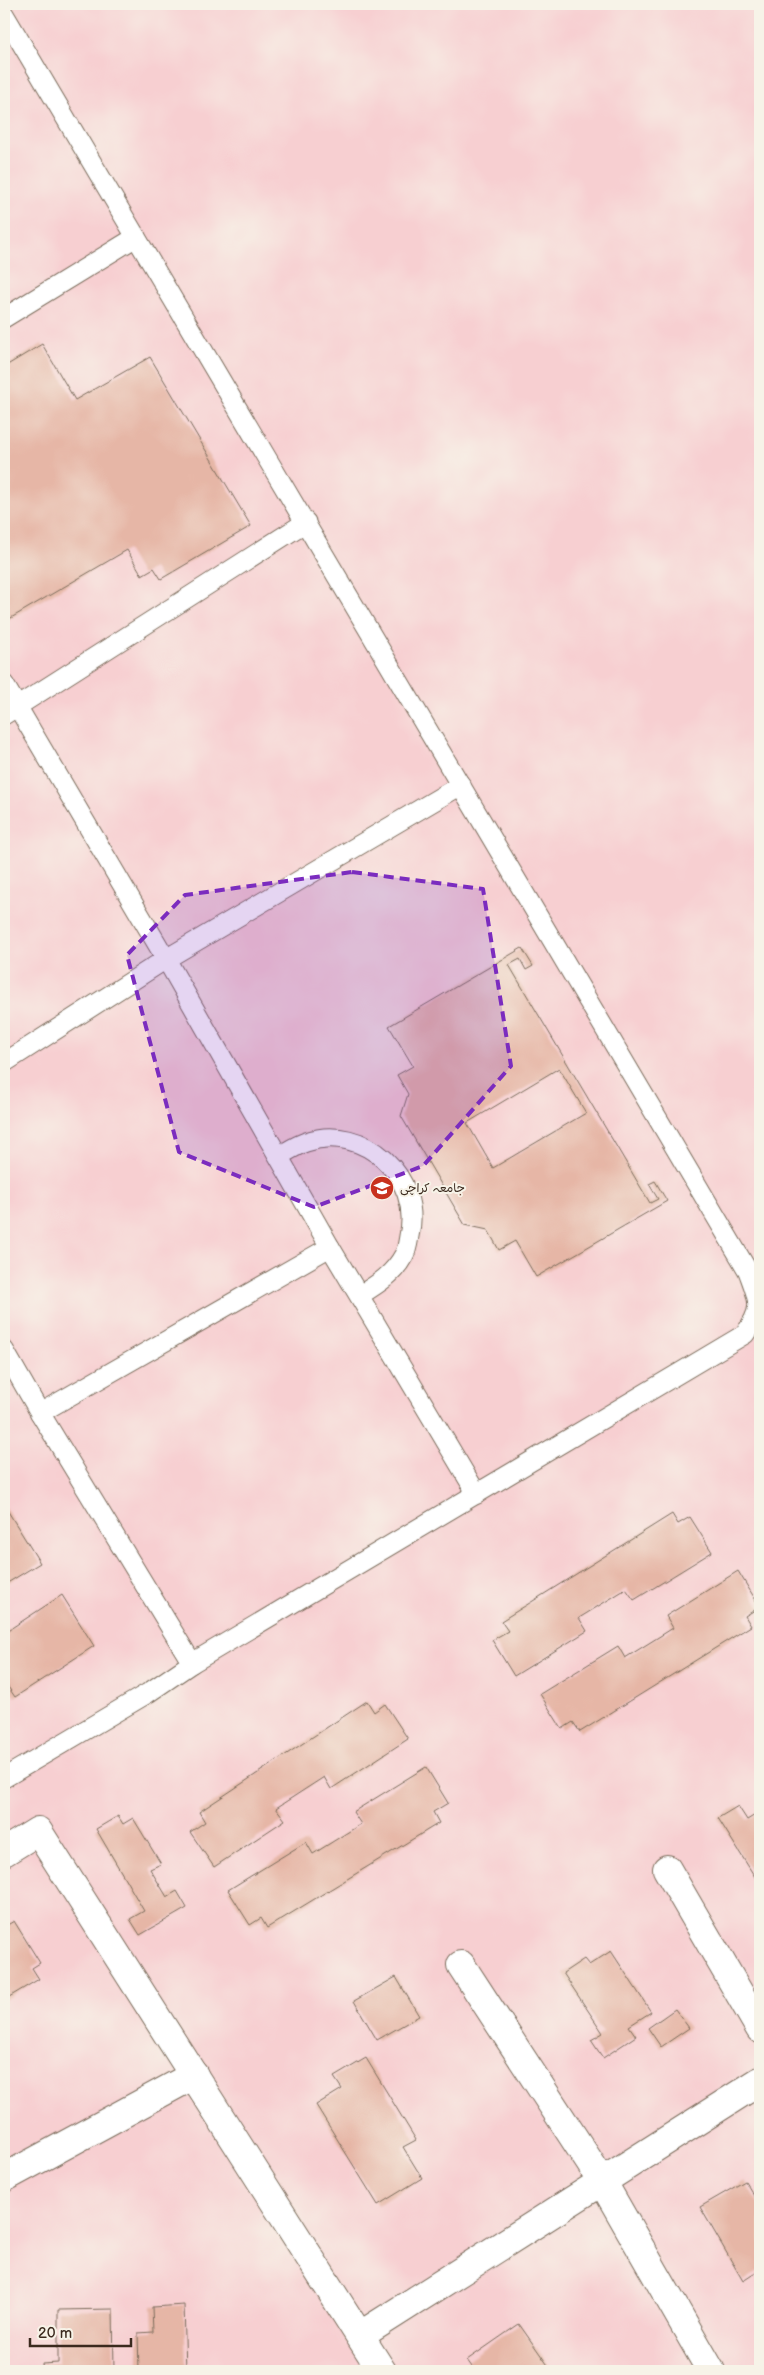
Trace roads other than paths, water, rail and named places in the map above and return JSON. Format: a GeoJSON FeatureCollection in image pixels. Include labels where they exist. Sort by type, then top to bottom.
{"type":"FeatureCollection","features":[{"type":"Feature","properties":{"kind":"street"},"geometry":{"type":"LineString","coordinates":[[4,1852],[38,1831],[361,2335],[382,2371]]}},
{"type":"Feature","properties":{"kind":"street"},"geometry":{"type":"LineString","coordinates":[[667,1870],[760,2029]]}},
{"type":"Feature","properties":{"kind":"street"},"geometry":{"type":"LineString","coordinates":[[461,1965],[602,2181],[711,2371]]}},
{"type":"Feature","properties":{"kind":"street"},"geometry":{"type":"LineString","coordinates":[[4,2178],[194,2075]]}},
{"type":"Feature","properties":{"kind":"street"},"geometry":{"type":"LineString","coordinates":[[361,2335],[760,2081]]}},
{"type":"Feature","properties":{"kind":"lane"},"geometry":{"type":"LineString","coordinates":[[4,14],[748,1271],[758,1298],[758,1317],[745,1334],[192,1663],[148,1694],[4,1778]]}},
{"type":"Feature","properties":{"kind":"lane"},"geometry":{"type":"LineString","coordinates":[[4,318],[136,237]]}},
{"type":"Feature","properties":{"kind":"lane"},"geometry":{"type":"LineString","coordinates":[[10,712],[306,522]]}},
{"type":"Feature","properties":{"kind":"lane"},"geometry":{"type":"LineString","coordinates":[[4,684],[10,712],[166,959],[330,1247],[477,1494]]}},
{"type":"Feature","properties":{"kind":"lane"},"geometry":{"type":"LineString","coordinates":[[4,1063],[166,959],[461,785]]}},
{"type":"Feature","properties":{"kind":"lane"},"geometry":{"type":"LineString","coordinates":[[279,1156],[307,1141],[338,1138],[368,1147],[392,1166],[408,1193],[412,1224],[405,1254],[386,1279],[360,1295]]}},
{"type":"Feature","properties":{"kind":"lane"},"geometry":{"type":"LineString","coordinates":[[40,1413],[330,1247]]}},
{"type":"Feature","properties":{"kind":"lane"},"geometry":{"type":"LineString","coordinates":[[4,1350],[40,1413],[192,1663]]}},
{"type":"Feature","properties":{"kind":"place","name":"جامعہ کراچی"},"geometry":{"type":"Point","coordinates":[382,1188]}}]}
